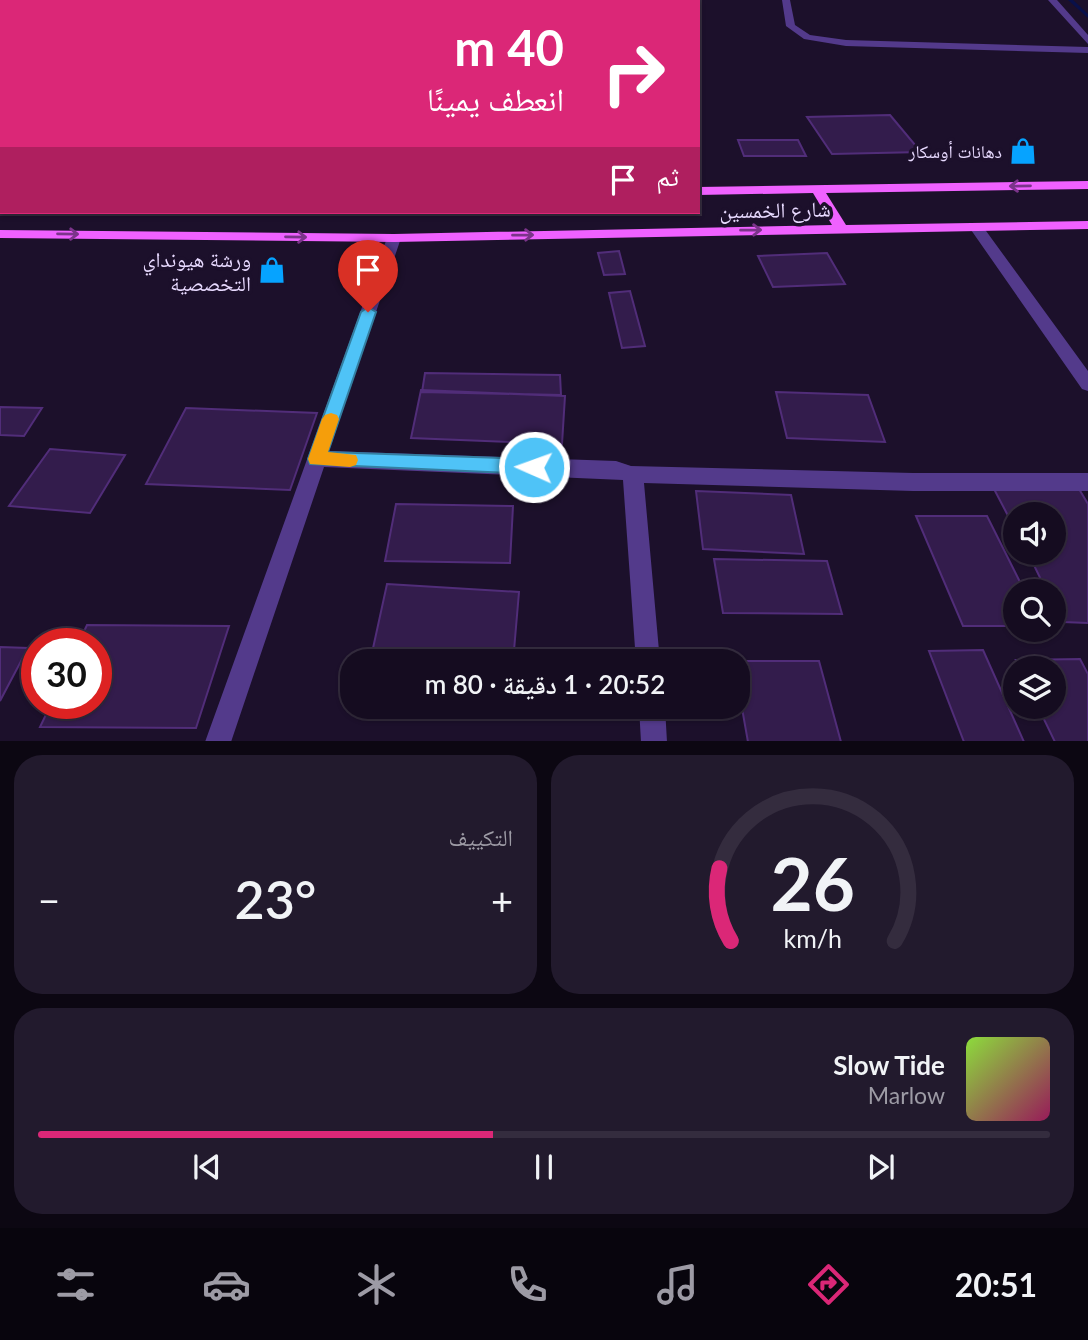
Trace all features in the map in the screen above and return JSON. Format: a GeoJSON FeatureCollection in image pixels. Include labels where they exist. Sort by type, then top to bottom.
{"type":"FeatureCollection","features":[{"type":"Feature","properties":{"kind":"main road","name":"شارع الخمسين"},"geometry":{"type":"LineString","coordinates":[[700,191],[1088,185]]}},
{"type":"Feature","properties":{"kind":"main road"},"geometry":{"type":"LineString","coordinates":[[818,191],[841,228]]}},
{"type":"Feature","properties":{"kind":"main road","name":"شارع الخمسين"},"geometry":{"type":"LineString","coordinates":[[0,234],[394,238],[1088,225]]}},
{"type":"Feature","properties":{"kind":"street"},"geometry":{"type":"LineString","coordinates":[[786,0],[791,26],[807,37],[846,43],[1088,50]]}},
{"type":"Feature","properties":{"kind":"street"},"geometry":{"type":"LineString","coordinates":[[1052,0],[1088,41]]}},
{"type":"Feature","properties":{"kind":"street"},"geometry":{"type":"LineString","coordinates":[[976,227],[1088,384]]}},
{"type":"Feature","properties":{"kind":"street"},"geometry":{"type":"LineString","coordinates":[[218,741],[394,238]]}},
{"type":"Feature","properties":{"kind":"street"},"geometry":{"type":"LineString","coordinates":[[317,459],[616,469],[631,474],[913,482],[1088,482]]}},
{"type":"Feature","properties":{"kind":"street"},"geometry":{"type":"LineString","coordinates":[[631,474],[635,487],[647,649]]}},
{"type":"Feature","properties":{"kind":"street"},"geometry":{"type":"LineString","coordinates":[[653,719],[654,741]]}},
{"type":"Feature","properties":{"kind":"building"},"geometry":{"type":"Polygon","coordinates":[[[890,115],[921,152],[832,154],[807,117],[890,115]]]}},
{"type":"Feature","properties":{"kind":"building"},"geometry":{"type":"Polygon","coordinates":[[[738,140],[798,140],[806,156],[744,156],[738,140]]]}},
{"type":"Feature","properties":{"kind":"building"},"geometry":{"type":"Polygon","coordinates":[[[619,251],[625,274],[604,275],[598,253],[619,251]]]}},
{"type":"Feature","properties":{"kind":"building"},"geometry":{"type":"Polygon","coordinates":[[[827,253],[845,284],[773,287],[758,256],[827,253]]]}},
{"type":"Feature","properties":{"kind":"building"},"geometry":{"type":"Polygon","coordinates":[[[630,291],[645,346],[622,348],[609,293],[630,291]]]}},
{"type":"Feature","properties":{"kind":"building"},"geometry":{"type":"Polygon","coordinates":[[[425,373],[560,375],[561,395],[422,392],[425,373]]]}},
{"type":"Feature","properties":{"kind":"building"},"geometry":{"type":"Polygon","coordinates":[[[421,390],[565,396],[562,444],[411,438],[421,390]]]}},
{"type":"Feature","properties":{"kind":"building"},"geometry":{"type":"Polygon","coordinates":[[[776,392],[868,395],[885,442],[787,438],[776,392]]]}},
{"type":"Feature","properties":{"kind":"building"},"geometry":{"type":"Polygon","coordinates":[[[0,407],[42,408],[24,436],[0,435],[0,407]]]}},
{"type":"Feature","properties":{"kind":"building"},"geometry":{"type":"Polygon","coordinates":[[[186,408],[317,413],[290,490],[146,484],[186,408]]]}},
{"type":"Feature","properties":{"kind":"building"},"geometry":{"type":"Polygon","coordinates":[[[50,449],[125,455],[90,513],[9,506],[50,449]]]}},
{"type":"Feature","properties":{"kind":"building"},"geometry":{"type":"Polygon","coordinates":[[[994,489],[1079,489],[1088,504],[1088,623],[1066,622],[1066,579],[1041,579],[1034,565],[1066,565],[1066,502],[1003,502],[1003,506],[994,489]]]}},
{"type":"Feature","properties":{"kind":"building"},"geometry":{"type":"Polygon","coordinates":[[[696,491],[791,495],[804,554],[703,549],[696,491]]]}},
{"type":"Feature","properties":{"kind":"building"},"geometry":{"type":"Polygon","coordinates":[[[396,504],[513,506],[510,563],[385,561],[396,504]]]}},
{"type":"Feature","properties":{"kind":"building"},"geometry":{"type":"Polygon","coordinates":[[[916,516],[987,516],[1003,548],[1003,565],[1012,565],[1018,579],[1003,579],[1003,626],[963,626],[916,516]]]}},
{"type":"Feature","properties":{"kind":"building"},"geometry":{"type":"Polygon","coordinates":[[[714,559],[827,561],[842,614],[723,613],[714,559]]]}},
{"type":"Feature","properties":{"kind":"building"},"geometry":{"type":"Polygon","coordinates":[[[387,584],[519,592],[514,649],[373,649],[387,584]]]}},
{"type":"Feature","properties":{"kind":"building"},"geometry":{"type":"Polygon","coordinates":[[[87,625],[229,626],[196,728],[40,727],[44,719],[112,719],[112,628],[86,628],[87,625]]]}},
{"type":"Feature","properties":{"kind":"building"},"geometry":{"type":"Polygon","coordinates":[[[0,647],[21,648],[21,661],[0,701],[0,647]]]}},
{"type":"Feature","properties":{"kind":"building"},"geometry":{"type":"Polygon","coordinates":[[[983,650],[1003,695],[1003,719],[1014,719],[1024,741],[964,741],[929,651],[983,650]]]}},
{"type":"Feature","properties":{"kind":"building"},"geometry":{"type":"Polygon","coordinates":[[[1066,659],[1080,659],[1088,674],[1088,741],[1055,741],[1044,719],[1066,719],[1066,659]]]}},
{"type":"Feature","properties":{"kind":"building"},"geometry":{"type":"Polygon","coordinates":[[[750,661],[819,661],[841,741],[748,741],[744,719],[750,719],[750,661]]]}},
{"type":"Feature","properties":{"kind":"waterway"},"geometry":{"type":"LineString","coordinates":[[1070,0],[1088,17]]}},
{"type":"Feature","properties":{"kind":"slow traffic"},"geometry":{"type":"LineString","coordinates":[[331,419],[317,459],[350,460]]}},
{"type":"Feature","properties":{"kind":"place","name":"دهانات أوسكار"},"geometry":{"type":"Point","coordinates":[1023,151]}},
{"type":"Feature","properties":{"kind":"place","name":"ورشة هيونداي التخصصية"},"geometry":{"type":"Point","coordinates":[272,270]}},
{"type":"Feature","properties":{"kind":"route"},"geometry":{"type":"LineString","coordinates":[[368,312],[317,459],[534,467]]}}]}
